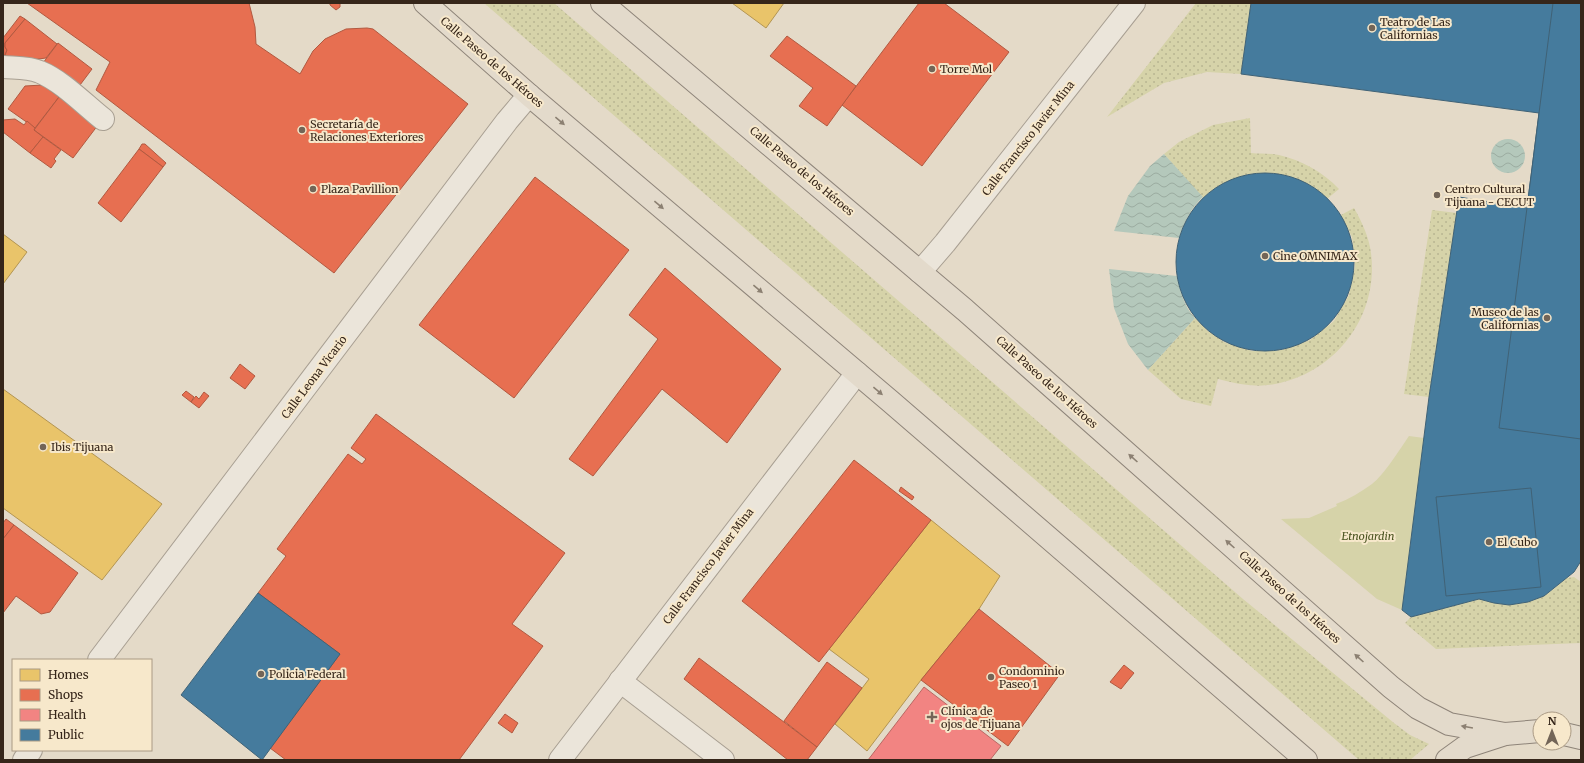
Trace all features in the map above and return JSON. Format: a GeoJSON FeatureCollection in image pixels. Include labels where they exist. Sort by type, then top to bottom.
{"type":"FeatureCollection","features":[{"type":"Feature","properties":{"kind":"main road","name":"Calle Paseo de los Héroes"},"geometry":{"type":"LineString","coordinates":[[425,3],[529,95],[856,373],[1306,760]]}},
{"type":"Feature","properties":{"kind":"main road","name":"Calle Paseo de los Héroes"},"geometry":{"type":"LineString","coordinates":[[603,3],[965,310],[1391,687],[1418,708],[1449,724],[1505,734]]}},
{"type":"Feature","properties":{"kind":"main road"},"geometry":{"type":"LineString","coordinates":[[1447,760],[1465,748],[1505,734],[1532,732]]}},
{"type":"Feature","properties":{"kind":"street","name":"Calle Francisco Javier Mina"},"geometry":{"type":"LineString","coordinates":[[920,272],[945,243],[1134,3]]}},
{"type":"Feature","properties":{"kind":"street"},"geometry":{"type":"LineString","coordinates":[[3,67],[29,69],[40,72],[57,82],[103,119]]}},
{"type":"Feature","properties":{"kind":"street","name":"Calle Leona Vicario"},"geometry":{"type":"LineString","coordinates":[[100,659],[502,128],[529,95]]}},
{"type":"Feature","properties":{"kind":"street","name":"Calle Francisco Javier Mina"},"geometry":{"type":"LineString","coordinates":[[560,760],[856,373]]}},
{"type":"Feature","properties":{"kind":"street"},"geometry":{"type":"LineString","coordinates":[[620,681],[723,760]]}},
{"type":"Feature","properties":{"kind":"street"},"geometry":{"type":"LineString","coordinates":[[24,760],[30,751]]}},
{"type":"Feature","properties":{"kind":"green space"},"geometry":{"type":"Polygon","coordinates":[[[484,3],[554,3],[1243,599],[1394,723],[1410,735],[1429,744],[1410,760],[1359,760],[484,3]]]}},
{"type":"Feature","properties":{"kind":"green space"},"geometry":{"type":"Polygon","coordinates":[[[1196,3],[1251,3],[1241,74],[1207,72],[1164,83],[1107,117],[1196,3]]]}},
{"type":"Feature","properties":{"kind":"green space"},"geometry":{"type":"Polygon","coordinates":[[[1250,118],[1251,153],[1276,154],[1303,163],[1326,177],[1339,189],[1327,199],[1314,188],[1299,180],[1283,175],[1249,175],[1232,180],[1217,187],[1203,198],[1164,154],[1179,142],[1213,125],[1250,118]]]}},
{"type":"Feature","properties":{"kind":"green space"},"geometry":{"type":"Polygon","coordinates":[[[1354,208],[1369,241],[1372,276],[1368,298],[1360,319],[1349,337],[1335,354],[1317,367],[1297,377],[1275,384],[1261,386],[1246,385],[1218,379],[1211,406],[1181,399],[1148,370],[1195,318],[1208,331],[1224,342],[1252,351],[1282,350],[1310,340],[1334,321],[1349,295],[1355,266],[1352,237],[1341,215],[1354,208]]]}},
{"type":"Feature","properties":{"kind":"green space"},"geometry":{"type":"Polygon","coordinates":[[[1432,210],[1457,213],[1429,397],[1404,394],[1432,210]]]}},
{"type":"Feature","properties":{"kind":"green space","name":"Etnojardin"},"geometry":{"type":"Polygon","coordinates":[[[1409,436],[1424,438],[1402,610],[1377,599],[1281,519],[1309,518],[1337,506],[1336,504],[1364,490],[1382,475],[1409,436]]]}},
{"type":"Feature","properties":{"kind":"green space"},"geometry":{"type":"Polygon","coordinates":[[[1574,577],[1581,582],[1581,643],[1436,649],[1405,623],[1411,617],[1479,599],[1509,605],[1528,602],[1544,596],[1566,578],[1574,577]]]}},
{"type":"Feature","properties":{"kind":"water"},"geometry":{"type":"Polygon","coordinates":[[[1511,139],[1520,144],[1524,149],[1524,163],[1520,168],[1515,172],[1505,173],[1501,172],[1492,163],[1491,153],[1492,149],[1501,140],[1511,139]]]}},
{"type":"Feature","properties":{"kind":"water"},"geometry":{"type":"Polygon","coordinates":[[[1164,154],[1203,197],[1188,216],[1179,238],[1114,231],[1128,196],[1150,166],[1164,154]]]}},
{"type":"Feature","properties":{"kind":"water"},"geometry":{"type":"Polygon","coordinates":[[[1109,269],[1177,276],[1185,304],[1195,318],[1148,370],[1128,344],[1114,308],[1109,269]]]}},
{"type":"Feature","properties":{"kind":"building: Homes"},"geometry":{"type":"Polygon","coordinates":[[[732,3],[784,3],[766,28],[732,3]]]}},
{"type":"Feature","properties":{"kind":"building: Homes"},"geometry":{"type":"Polygon","coordinates":[[[3,234],[27,252],[3,284],[3,234]]]}},
{"type":"Feature","properties":{"kind":"building: Homes","name":"Ibis Tijuana"},"geometry":{"type":"Polygon","coordinates":[[[3,389],[162,504],[102,580],[3,508],[3,389]]]}},
{"type":"Feature","properties":{"kind":"building: Homes"},"geometry":{"type":"Polygon","coordinates":[[[931,520],[1000,576],[979,609],[921,680],[867,751],[835,724],[869,679],[829,649],[931,520]]]}},
{"type":"Feature","properties":{"kind":"building: Shops","name":"Plaza Pavillion"},"geometry":{"type":"Polygon","coordinates":[[[27,3],[249,3],[255,27],[256,44],[300,74],[313,51],[325,39],[346,29],[373,29],[468,104],[334,273],[96,90],[110,62],[27,3]]]}},
{"type":"Feature","properties":{"kind":"building: Shops"},"geometry":{"type":"Polygon","coordinates":[[[330,3],[340,3],[340,7],[336,10],[330,5],[330,3]]]}},
{"type":"Feature","properties":{"kind":"building: Shops","name":"Torre Mol"},"geometry":{"type":"Polygon","coordinates":[[[919,3],[944,3],[1009,52],[922,166],[842,105],[919,3]]]}},
{"type":"Feature","properties":{"kind":"building: Shops"},"geometry":{"type":"Polygon","coordinates":[[[20,16],[25,19],[5,43],[7,50],[4,58],[3,38],[20,16]]]}},
{"type":"Feature","properties":{"kind":"building: Shops"},"geometry":{"type":"Polygon","coordinates":[[[25,19],[57,44],[46,58],[23,61],[4,58],[7,50],[5,43],[25,19]]]}},
{"type":"Feature","properties":{"kind":"building: Shops"},"geometry":{"type":"Polygon","coordinates":[[[787,36],[856,86],[827,126],[799,106],[813,88],[770,56],[787,36]]]}},
{"type":"Feature","properties":{"kind":"building: Shops"},"geometry":{"type":"Polygon","coordinates":[[[58,43],[92,69],[77,89],[43,63],[58,43]]]}},
{"type":"Feature","properties":{"kind":"building: Shops"},"geometry":{"type":"Polygon","coordinates":[[[43,85],[59,97],[35,128],[8,109],[25,86],[43,85]]]}},
{"type":"Feature","properties":{"kind":"building: Shops"},"geometry":{"type":"Polygon","coordinates":[[[59,97],[98,125],[73,158],[34,130],[59,97]]]}},
{"type":"Feature","properties":{"kind":"building: Shops"},"geometry":{"type":"Polygon","coordinates":[[[15,119],[24,125],[27,121],[35,128],[34,130],[43,137],[30,153],[3,132],[3,120],[15,119]]]}},
{"type":"Feature","properties":{"kind":"building: Shops"},"geometry":{"type":"Polygon","coordinates":[[[43,137],[61,150],[54,159],[56,161],[51,168],[30,153],[43,137]]]}},
{"type":"Feature","properties":{"kind":"building: Shops"},"geometry":{"type":"Polygon","coordinates":[[[142,144],[145,144],[166,163],[163,167],[139,149],[142,144]]]}},
{"type":"Feature","properties":{"kind":"building: Shops"},"geometry":{"type":"Polygon","coordinates":[[[139,149],[163,167],[121,222],[98,203],[139,149]]]}},
{"type":"Feature","properties":{"kind":"building: Shops"},"geometry":{"type":"Polygon","coordinates":[[[535,177],[629,250],[514,398],[419,325],[535,177]]]}},
{"type":"Feature","properties":{"kind":"building: Shops"},"geometry":{"type":"Polygon","coordinates":[[[665,268],[781,369],[727,443],[662,389],[593,476],[569,459],[658,339],[629,315],[665,268]]]}},
{"type":"Feature","properties":{"kind":"building: Shops"},"geometry":{"type":"Polygon","coordinates":[[[240,364],[255,376],[245,389],[230,378],[240,364]]]}},
{"type":"Feature","properties":{"kind":"building: Shops"},"geometry":{"type":"Polygon","coordinates":[[[186,391],[194,397],[191,402],[182,395],[186,391]]]}},
{"type":"Feature","properties":{"kind":"building: Shops"},"geometry":{"type":"Polygon","coordinates":[[[204,392],[209,396],[199,408],[191,402],[196,396],[199,399],[204,392]]]}},
{"type":"Feature","properties":{"kind":"building: Shops"},"geometry":{"type":"Polygon","coordinates":[[[376,414],[565,553],[512,624],[543,646],[459,760],[286,760],[270,748],[340,654],[258,593],[286,556],[277,549],[348,454],[362,464],[366,459],[351,448],[376,414]]]}},
{"type":"Feature","properties":{"kind":"building: Shops"},"geometry":{"type":"Polygon","coordinates":[[[854,460],[931,520],[819,662],[742,601],[854,460]]]}},
{"type":"Feature","properties":{"kind":"building: Shops"},"geometry":{"type":"Polygon","coordinates":[[[901,487],[914,497],[912,500],[899,491],[901,487]]]}},
{"type":"Feature","properties":{"kind":"building: Shops"},"geometry":{"type":"Polygon","coordinates":[[[6,519],[14,525],[3,539],[3,523],[6,519]]]}},
{"type":"Feature","properties":{"kind":"building: Shops"},"geometry":{"type":"Polygon","coordinates":[[[14,525],[78,573],[50,612],[41,614],[16,596],[3,613],[3,539],[14,525]]]}},
{"type":"Feature","properties":{"kind":"building: Shops","name":"Condominio Paseo 1"},"geometry":{"type":"Polygon","coordinates":[[[979,609],[1060,674],[1008,746],[921,680],[979,609]]]}},
{"type":"Feature","properties":{"kind":"building: Shops"},"geometry":{"type":"Polygon","coordinates":[[[699,658],[817,747],[807,760],[788,760],[684,679],[699,658]]]}},
{"type":"Feature","properties":{"kind":"building: Shops"},"geometry":{"type":"Polygon","coordinates":[[[827,662],[862,688],[817,747],[784,721],[827,662]]]}},
{"type":"Feature","properties":{"kind":"building: Shops"},"geometry":{"type":"Polygon","coordinates":[[[1124,665],[1134,673],[1121,689],[1110,682],[1124,665]]]}},
{"type":"Feature","properties":{"kind":"building: Shops"},"geometry":{"type":"Polygon","coordinates":[[[505,714],[518,723],[512,733],[498,723],[505,714]]]}},
{"type":"Feature","properties":{"kind":"building: Health","name":"Clínica de ojos de Tijuana"},"geometry":{"type":"Polygon","coordinates":[[[924,687],[1001,746],[990,760],[868,760],[924,687]]]}},
{"type":"Feature","properties":{"kind":"building: Public"},"geometry":{"type":"Polygon","coordinates":[[[1251,3],[1581,3],[1581,561],[1574,572],[1544,596],[1528,602],[1509,605],[1479,599],[1411,617],[1402,610],[1429,397],[1459,197],[1527,208],[1539,113],[1241,74],[1251,3]]]}},
{"type":"Feature","properties":{"kind":"building: Public","name":"Museo de las Californias"},"geometry":{"type":"Polygon","coordinates":[[[1553,3],[1581,3],[1581,439],[1499,428],[1553,3]]]}},
{"type":"Feature","properties":{"kind":"building: Public","name":"Cine OMNIMAX"},"geometry":{"type":"Polygon","coordinates":[[[1256,173],[1274,173],[1307,183],[1322,193],[1334,205],[1344,220],[1350,236],[1354,253],[1354,271],[1350,288],[1344,304],[1334,319],[1322,331],[1307,341],[1291,347],[1274,351],[1256,351],[1223,341],[1208,331],[1196,319],[1186,304],[1180,288],[1176,271],[1176,253],[1186,220],[1196,205],[1208,193],[1223,183],[1239,177],[1256,173]]]}},
{"type":"Feature","properties":{"kind":"building: Public","name":"El Cubo"},"geometry":{"type":"Polygon","coordinates":[[[1531,488],[1541,587],[1446,596],[1436,497],[1531,488]]]}},
{"type":"Feature","properties":{"kind":"building: Public","name":"Policia Federal"},"geometry":{"type":"Polygon","coordinates":[[[258,593],[340,654],[262,760],[181,695],[258,593]]]}},
{"type":"Feature","properties":{"kind":"place","name":"Teatro de Las Californias"},"geometry":{"type":"Point","coordinates":[1372,28]}},
{"type":"Feature","properties":{"kind":"place","name":"Torre Mol"},"geometry":{"type":"Point","coordinates":[932,69]}},
{"type":"Feature","properties":{"kind":"place","name":"Secretaría de Relaciones Exteriores"},"geometry":{"type":"Point","coordinates":[302,130]}},
{"type":"Feature","properties":{"kind":"place","name":"Plaza Pavillion"},"geometry":{"type":"Point","coordinates":[313,189]}},
{"type":"Feature","properties":{"kind":"place","name":"Centro Cultural Tijuana - CECUT"},"geometry":{"type":"Point","coordinates":[1437,195]}},
{"type":"Feature","properties":{"kind":"place","name":"Cine OMNIMAX"},"geometry":{"type":"Point","coordinates":[1265,256]}},
{"type":"Feature","properties":{"kind":"place","name":"Museo de las Californias"},"geometry":{"type":"Point","coordinates":[1547,318]}},
{"type":"Feature","properties":{"kind":"place","name":"Ibis Tijuana"},"geometry":{"type":"Point","coordinates":[43,447]}},
{"type":"Feature","properties":{"kind":"place","name":"El Cubo"},"geometry":{"type":"Point","coordinates":[1489,542]}},
{"type":"Feature","properties":{"kind":"place","name":"Policia Federal"},"geometry":{"type":"Point","coordinates":[261,674]}},
{"type":"Feature","properties":{"kind":"place","name":"Condominio Paseo 1"},"geometry":{"type":"Point","coordinates":[991,677]}},
{"type":"Feature","properties":{"kind":"place","name":"Clínica de ojos de Tijuana"},"geometry":{"type":"Point","coordinates":[932,717]}}]}
